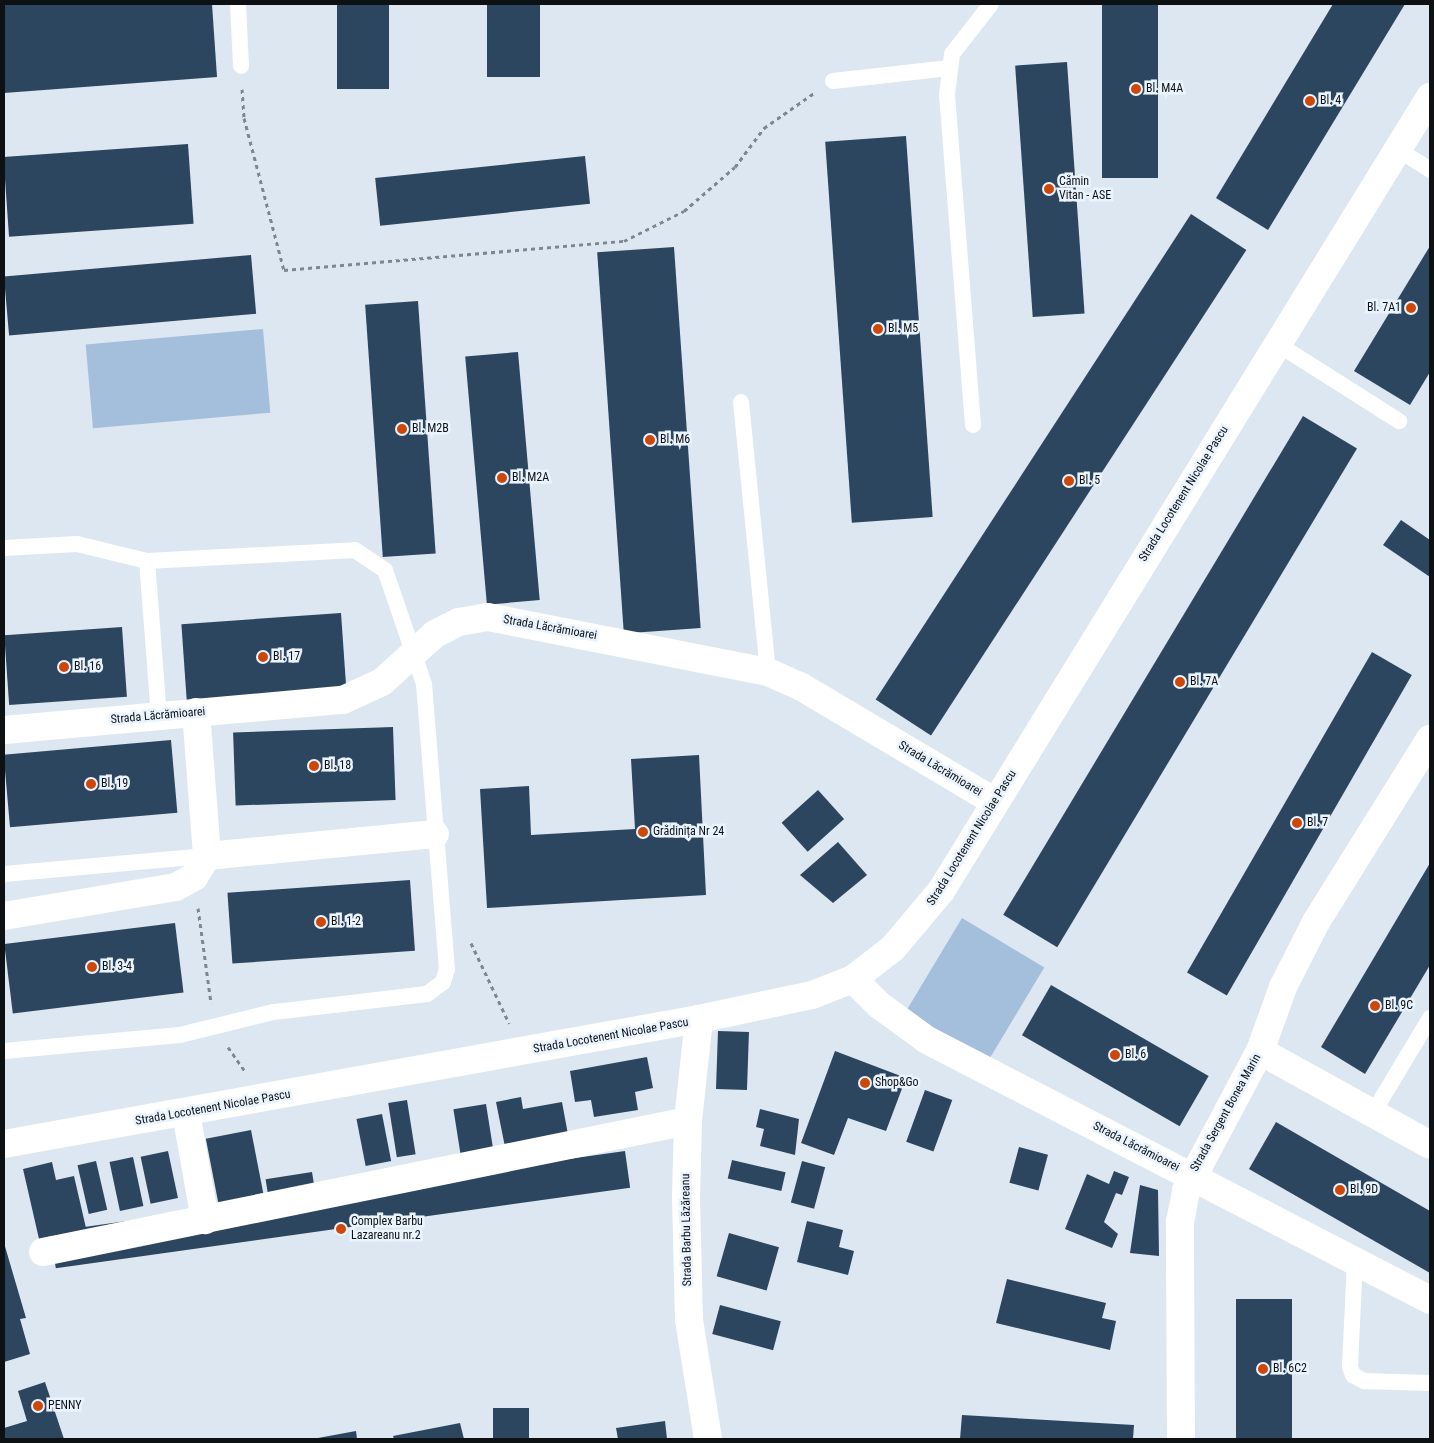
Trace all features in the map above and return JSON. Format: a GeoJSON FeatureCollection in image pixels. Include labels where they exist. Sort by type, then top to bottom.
{"type":"FeatureCollection","features":[{"type":"Feature","properties":{"kind":"street","name":"Strada Locotenent Nicolae Pascu"},"geometry":{"type":"LineString","coordinates":[[4,1144],[265,1099],[699,1020],[812,995],[853,979],[917,923],[996,802],[1276,343],[1430,96]]}},
{"type":"Feature","properties":{"kind":"street","name":"Strada Lăcrămioarei"},"geometry":{"type":"LineString","coordinates":[[4,730],[343,700],[382,682],[414,652],[451,626],[488,617],[768,672],[800,686],[996,802]]}},
{"type":"Feature","properties":{"kind":"street"},"geometry":{"type":"LineString","coordinates":[[196,712],[201,867]]}},
{"type":"Feature","properties":{"kind":"street","name":"Strada Sergent Bonea Marin"},"geometry":{"type":"LineString","coordinates":[[1181,1439],[1180,1222],[1192,1176],[1260,1051],[1283,988],[1316,922],[1430,739]]}},
{"type":"Feature","properties":{"kind":"street"},"geometry":{"type":"LineString","coordinates":[[4,916],[153,893],[201,867],[435,834]]}},
{"type":"Feature","properties":{"kind":"street","name":"Strada Lăcrămioarei"},"geometry":{"type":"LineString","coordinates":[[853,979],[879,1005],[927,1040],[1430,1300]]}},
{"type":"Feature","properties":{"kind":"street","name":"Strada Barbu Lăzăreanu"},"geometry":{"type":"LineString","coordinates":[[699,1020],[688,1121],[690,1320],[708,1439]]}},
{"type":"Feature","properties":{"kind":"street"},"geometry":{"type":"LineString","coordinates":[[1260,1051],[1430,1145]]}},
{"type":"Feature","properties":{"kind":"street"},"geometry":{"type":"LineString","coordinates":[[186,1113],[205,1220]]}},
{"type":"Feature","properties":{"kind":"street"},"geometry":{"type":"LineString","coordinates":[[43,1252],[688,1121]]}},
{"type":"Feature","properties":{"kind":"lane"},"geometry":{"type":"LineString","coordinates":[[238,4],[240,66]]}},
{"type":"Feature","properties":{"kind":"lane"},"geometry":{"type":"LineString","coordinates":[[973,425],[947,95],[952,54],[991,4]]}},
{"type":"Feature","properties":{"kind":"lane"},"geometry":{"type":"LineString","coordinates":[[833,81],[949,68]]}},
{"type":"Feature","properties":{"kind":"lane"},"geometry":{"type":"LineString","coordinates":[[1397,149],[1430,170]]}},
{"type":"Feature","properties":{"kind":"lane"},"geometry":{"type":"LineString","coordinates":[[1276,343],[1399,421]]}},
{"type":"Feature","properties":{"kind":"lane"},"geometry":{"type":"LineString","coordinates":[[741,402],[768,672]]}},
{"type":"Feature","properties":{"kind":"lane"},"geometry":{"type":"LineString","coordinates":[[4,548],[77,544],[147,561],[355,550],[386,570],[424,684],[447,969],[436,991],[273,1012],[214,1028],[4,1051]]}},
{"type":"Feature","properties":{"kind":"lane"},"geometry":{"type":"LineString","coordinates":[[147,561],[159,716]]}},
{"type":"Feature","properties":{"kind":"lane"},"geometry":{"type":"LineString","coordinates":[[4,874],[201,867]]}},
{"type":"Feature","properties":{"kind":"lane"},"geometry":{"type":"LineString","coordinates":[[1373,1113],[1430,1018]]}},
{"type":"Feature","properties":{"kind":"lane"},"geometry":{"type":"LineString","coordinates":[[1355,1260],[1350,1367],[1353,1376],[1364,1381],[1430,1383]]}},
{"type":"Feature","properties":{"kind":"path"},"geometry":{"type":"LineString","coordinates":[[240,66],[244,118],[284,270],[624,242],[684,211],[735,167],[764,128],[833,81]]}},
{"type":"Feature","properties":{"kind":"path"},"geometry":{"type":"LineString","coordinates":[[201,867],[214,1028],[265,1099]]}},
{"type":"Feature","properties":{"kind":"path"},"geometry":{"type":"LineString","coordinates":[[468,937],[522,1052]]}},
{"type":"Feature","properties":{"kind":"shaded area"},"geometry":{"type":"Polygon","coordinates":[[[263,329],[270,413],[93,428],[86,345],[263,329]]]}},
{"type":"Feature","properties":{"kind":"shaded area"},"geometry":{"type":"Polygon","coordinates":[[[962,918],[1044,967],[987,1063],[904,1014],[962,918]]]}},
{"type":"Feature","properties":{"kind":"building"},"geometry":{"type":"Polygon","coordinates":[[[4,4],[212,4],[217,77],[4,93],[4,4]]]}},
{"type":"Feature","properties":{"kind":"building"},"geometry":{"type":"Polygon","coordinates":[[[337,4],[389,4],[389,89],[337,89],[337,4]]]}},
{"type":"Feature","properties":{"kind":"building"},"geometry":{"type":"Polygon","coordinates":[[[487,4],[540,4],[540,77],[487,77],[487,4]]]}},
{"type":"Feature","properties":{"kind":"building","name":"Bl. M4A"},"geometry":{"type":"Polygon","coordinates":[[[1102,4],[1158,4],[1158,178],[1102,178],[1102,4]]]}},
{"type":"Feature","properties":{"kind":"building","name":"Bl. 4"},"geometry":{"type":"Polygon","coordinates":[[[1333,4],[1405,4],[1268,230],[1216,198],[1333,4]]]}},
{"type":"Feature","properties":{"kind":"building","name":"Cămin Vitan - ASE"},"geometry":{"type":"Polygon","coordinates":[[[1067,62],[1085,313],[1033,317],[1015,66],[1067,62]]]}},
{"type":"Feature","properties":{"kind":"building","name":"Bl. M5"},"geometry":{"type":"Polygon","coordinates":[[[906,136],[933,517],[852,523],[825,142],[906,136]]]}},
{"type":"Feature","properties":{"kind":"building"},"geometry":{"type":"Polygon","coordinates":[[[188,144],[194,224],[9,237],[4,157],[188,144]]]}},
{"type":"Feature","properties":{"kind":"building"},"geometry":{"type":"Polygon","coordinates":[[[585,156],[590,204],[380,226],[375,178],[585,156]]]}},
{"type":"Feature","properties":{"kind":"building","name":"Bl. 5"},"geometry":{"type":"Polygon","coordinates":[[[1191,214],[1246,250],[931,736],[876,700],[1191,214]]]}},
{"type":"Feature","properties":{"kind":"building","name":"Bl. 7A1"},"geometry":{"type":"Polygon","coordinates":[[[1430,246],[1430,372],[1410,405],[1354,371],[1430,246]]]}},
{"type":"Feature","properties":{"kind":"building","name":"Bl. M6"},"geometry":{"type":"Polygon","coordinates":[[[674,247],[701,628],[624,633],[597,252],[674,247]]]}},
{"type":"Feature","properties":{"kind":"building"},"geometry":{"type":"Polygon","coordinates":[[[251,255],[256,314],[9,335],[4,277],[251,255]]]}},
{"type":"Feature","properties":{"kind":"building","name":"Bl. M2B"},"geometry":{"type":"Polygon","coordinates":[[[418,301],[436,553],[383,557],[365,305],[418,301]]]}},
{"type":"Feature","properties":{"kind":"building","name":"Bl. M2A"},"geometry":{"type":"Polygon","coordinates":[[[518,352],[540,600],[487,605],[465,357],[518,352]]]}},
{"type":"Feature","properties":{"kind":"building","name":"Bl. 7A"},"geometry":{"type":"Polygon","coordinates":[[[1303,416],[1357,448],[1057,947],[1003,915],[1303,416]]]}},
{"type":"Feature","properties":{"kind":"building"},"geometry":{"type":"Polygon","coordinates":[[[1401,520],[1430,540],[1430,577],[1383,545],[1401,520]]]}},
{"type":"Feature","properties":{"kind":"building","name":"Bl. 17"},"geometry":{"type":"Polygon","coordinates":[[[341,613],[346,689],[187,700],[181,624],[341,613]]]}},
{"type":"Feature","properties":{"kind":"building","name":"Bl. 16"},"geometry":{"type":"Polygon","coordinates":[[[122,627],[127,697],[9,705],[4,635],[122,627]]]}},
{"type":"Feature","properties":{"kind":"building","name":"Bl. 7"},"geometry":{"type":"Polygon","coordinates":[[[1372,652],[1412,675],[1227,995],[1187,972],[1372,652]]]}},
{"type":"Feature","properties":{"kind":"building","name":"Bl. 18"},"geometry":{"type":"Polygon","coordinates":[[[393,727],[396,800],[236,806],[233,733],[393,727]]]}},
{"type":"Feature","properties":{"kind":"building","name":"Bl. 19"},"geometry":{"type":"Polygon","coordinates":[[[171,740],[177,813],[10,827],[4,755],[171,740]]]}},
{"type":"Feature","properties":{"kind":"building","name":"Grădinița Nr 24"},"geometry":{"type":"Polygon","coordinates":[[[699,755],[706,895],[487,908],[480,789],[529,786],[531,835],[635,829],[631,759],[699,755]]]}},
{"type":"Feature","properties":{"kind":"building"},"geometry":{"type":"Polygon","coordinates":[[[818,790],[844,819],[808,852],[782,823],[818,790]]]}},
{"type":"Feature","properties":{"kind":"building"},"geometry":{"type":"Polygon","coordinates":[[[838,842],[867,875],[833,903],[800,875],[838,842]]]}},
{"type":"Feature","properties":{"kind":"building","name":"Bl. 9C"},"geometry":{"type":"Polygon","coordinates":[[[1430,863],[1430,965],[1365,1074],[1321,1047],[1430,863]]]}},
{"type":"Feature","properties":{"kind":"building","name":"Bl. 1-2"},"geometry":{"type":"Polygon","coordinates":[[[410,880],[415,951],[232,964],[227,893],[410,880]]]}},
{"type":"Feature","properties":{"kind":"building","name":"Bl. 3-4"},"geometry":{"type":"Polygon","coordinates":[[[175,923],[184,992],[13,1013],[4,944],[175,923]]]}},
{"type":"Feature","properties":{"kind":"building","name":"Bl. 6"},"geometry":{"type":"Polygon","coordinates":[[[1051,985],[1209,1076],[1180,1126],[1022,1035],[1051,985]]]}},
{"type":"Feature","properties":{"kind":"building"},"geometry":{"type":"Polygon","coordinates":[[[718,1031],[749,1032],[747,1090],[716,1089],[718,1031]]]}},
{"type":"Feature","properties":{"kind":"building"},"geometry":{"type":"Polygon","coordinates":[[[835,1051],[906,1078],[886,1131],[848,1118],[834,1155],[801,1143],[835,1051]]]}},
{"type":"Feature","properties":{"kind":"building"},"geometry":{"type":"Polygon","coordinates":[[[647,1057],[653,1088],[635,1092],[638,1110],[594,1117],[591,1100],[575,1102],[570,1071],[647,1057]]]}},
{"type":"Feature","properties":{"kind":"building"},"geometry":{"type":"Polygon","coordinates":[[[925,1090],[952,1100],[933,1152],[906,1142],[925,1090]]]}},
{"type":"Feature","properties":{"kind":"building"},"geometry":{"type":"Polygon","coordinates":[[[521,1097],[523,1109],[562,1102],[569,1140],[506,1152],[496,1102],[521,1097]]]}},
{"type":"Feature","properties":{"kind":"building"},"geometry":{"type":"Polygon","coordinates":[[[407,1100],[416,1154],[397,1157],[388,1103],[407,1100]]]}},
{"type":"Feature","properties":{"kind":"building"},"geometry":{"type":"Polygon","coordinates":[[[486,1104],[494,1156],[462,1162],[453,1109],[486,1104]]]}},
{"type":"Feature","properties":{"kind":"building"},"geometry":{"type":"Polygon","coordinates":[[[760,1109],[799,1119],[795,1155],[760,1146],[764,1129],[756,1127],[760,1109]]]}},
{"type":"Feature","properties":{"kind":"building"},"geometry":{"type":"Polygon","coordinates":[[[382,1114],[391,1161],[366,1166],[356,1119],[382,1114]]]}},
{"type":"Feature","properties":{"kind":"building","name":"Bl. 9D"},"geometry":{"type":"Polygon","coordinates":[[[1276,1122],[1430,1211],[1430,1273],[1249,1169],[1276,1122]]]}},
{"type":"Feature","properties":{"kind":"building"},"geometry":{"type":"Polygon","coordinates":[[[251,1130],[264,1198],[219,1207],[206,1139],[251,1130]]]}},
{"type":"Feature","properties":{"kind":"building"},"geometry":{"type":"Polygon","coordinates":[[[1019,1147],[1048,1155],[1038,1191],[1009,1183],[1019,1147]]]}},
{"type":"Feature","properties":{"kind":"building"},"geometry":{"type":"Polygon","coordinates":[[[168,1151],[178,1198],[151,1204],[141,1157],[168,1151]]]}},
{"type":"Feature","properties":{"kind":"building"},"geometry":{"type":"Polygon","coordinates":[[[625,1151],[630,1188],[56,1268],[51,1232],[625,1151]]]}},
{"type":"Feature","properties":{"kind":"building"},"geometry":{"type":"Polygon","coordinates":[[[133,1157],[143,1206],[120,1211],[110,1162],[133,1157]]]}},
{"type":"Feature","properties":{"kind":"building"},"geometry":{"type":"Polygon","coordinates":[[[732,1160],[786,1172],[781,1191],[728,1179],[732,1160]]]}},
{"type":"Feature","properties":{"kind":"building"},"geometry":{"type":"Polygon","coordinates":[[[96,1161],[107,1210],[89,1214],[77,1165],[96,1161]]]}},
{"type":"Feature","properties":{"kind":"building"},"geometry":{"type":"Polygon","coordinates":[[[802,1161],[825,1167],[814,1209],[791,1203],[802,1161]]]}},
{"type":"Feature","properties":{"kind":"building"},"geometry":{"type":"Polygon","coordinates":[[[52,1162],[56,1180],[74,1176],[86,1228],[39,1239],[23,1169],[52,1162]]]}},
{"type":"Feature","properties":{"kind":"building"},"geometry":{"type":"Polygon","coordinates":[[[1114,1171],[1129,1177],[1122,1195],[1116,1193],[1104,1222],[1118,1234],[1112,1248],[1065,1229],[1087,1174],[1109,1184],[1114,1171]]]}},
{"type":"Feature","properties":{"kind":"building"},"geometry":{"type":"Polygon","coordinates":[[[312,1172],[315,1190],[268,1197],[266,1179],[312,1172]]]}},
{"type":"Feature","properties":{"kind":"building"},"geometry":{"type":"Polygon","coordinates":[[[1140,1185],[1158,1190],[1159,1256],[1130,1253],[1140,1185]]]}},
{"type":"Feature","properties":{"kind":"building"},"geometry":{"type":"Polygon","coordinates":[[[807,1221],[843,1230],[839,1247],[854,1251],[848,1275],[797,1262],[807,1221]]]}},
{"type":"Feature","properties":{"kind":"building"},"geometry":{"type":"Polygon","coordinates":[[[729,1233],[779,1247],[767,1291],[717,1276],[729,1233]]]}},
{"type":"Feature","properties":{"kind":"building"},"geometry":{"type":"Polygon","coordinates":[[[4,1243],[26,1318],[20,1319],[30,1354],[4,1362],[4,1243]]]}},
{"type":"Feature","properties":{"kind":"building"},"geometry":{"type":"Polygon","coordinates":[[[1007,1279],[1106,1303],[1102,1318],[1116,1321],[1110,1350],[996,1323],[1007,1279]]]}},
{"type":"Feature","properties":{"kind":"building","name":"Bl. 6C2"},"geometry":{"type":"Polygon","coordinates":[[[1236,1299],[1292,1299],[1292,1439],[1236,1439],[1236,1299]]]}},
{"type":"Feature","properties":{"kind":"building"},"geometry":{"type":"Polygon","coordinates":[[[720,1305],[781,1321],[773,1350],[712,1334],[720,1305]]]}},
{"type":"Feature","properties":{"kind":"building","name":"PENNY"},"geometry":{"type":"Polygon","coordinates":[[[45,1382],[64,1439],[4,1439],[4,1428],[27,1421],[18,1391],[45,1382]]]}},
{"type":"Feature","properties":{"kind":"building"},"geometry":{"type":"Polygon","coordinates":[[[493,1408],[529,1408],[529,1439],[493,1439],[493,1408]]]}},
{"type":"Feature","properties":{"kind":"building"},"geometry":{"type":"Polygon","coordinates":[[[962,1415],[1134,1425],[1133,1439],[960,1439],[962,1415]]]}},
{"type":"Feature","properties":{"kind":"building"},"geometry":{"type":"Polygon","coordinates":[[[665,1421],[667,1439],[618,1439],[616,1428],[665,1421]]]}},
{"type":"Feature","properties":{"kind":"building"},"geometry":{"type":"Polygon","coordinates":[[[460,1423],[464,1439],[394,1439],[393,1436],[460,1423]]]}},
{"type":"Feature","properties":{"kind":"building"},"geometry":{"type":"Polygon","coordinates":[[[356,1431],[357,1439],[318,1439],[318,1438],[356,1431]]]}},
{"type":"Feature","properties":{"kind":"place","name":"Bl. M4A"},"geometry":{"type":"Point","coordinates":[1136,89]}},
{"type":"Feature","properties":{"kind":"place","name":"Bl. 4"},"geometry":{"type":"Point","coordinates":[1310,101]}},
{"type":"Feature","properties":{"kind":"place","name":"Cămin Vitan - ASE"},"geometry":{"type":"Point","coordinates":[1049,189]}},
{"type":"Feature","properties":{"kind":"place","name":"Bl. 7A1"},"geometry":{"type":"Point","coordinates":[1411,308]}},
{"type":"Feature","properties":{"kind":"place","name":"Bl. M5"},"geometry":{"type":"Point","coordinates":[878,329]}},
{"type":"Feature","properties":{"kind":"place","name":"Bl. M2B"},"geometry":{"type":"Point","coordinates":[402,429]}},
{"type":"Feature","properties":{"kind":"place","name":"Bl. M6"},"geometry":{"type":"Point","coordinates":[650,440]}},
{"type":"Feature","properties":{"kind":"place","name":"Bl. M2A"},"geometry":{"type":"Point","coordinates":[502,478]}},
{"type":"Feature","properties":{"kind":"place","name":"Bl. 5"},"geometry":{"type":"Point","coordinates":[1069,481]}},
{"type":"Feature","properties":{"kind":"place","name":"Bl. 17"},"geometry":{"type":"Point","coordinates":[263,657]}},
{"type":"Feature","properties":{"kind":"place","name":"Bl. 16"},"geometry":{"type":"Point","coordinates":[64,667]}},
{"type":"Feature","properties":{"kind":"place","name":"Bl. 7A"},"geometry":{"type":"Point","coordinates":[1180,682]}},
{"type":"Feature","properties":{"kind":"place","name":"Bl. 18"},"geometry":{"type":"Point","coordinates":[314,766]}},
{"type":"Feature","properties":{"kind":"place","name":"Bl. 19"},"geometry":{"type":"Point","coordinates":[91,784]}},
{"type":"Feature","properties":{"kind":"place","name":"Bl. 7"},"geometry":{"type":"Point","coordinates":[1297,823]}},
{"type":"Feature","properties":{"kind":"place","name":"Grădinița Nr 24"},"geometry":{"type":"Point","coordinates":[643,832]}},
{"type":"Feature","properties":{"kind":"place","name":"Bl. 1-2"},"geometry":{"type":"Point","coordinates":[321,922]}},
{"type":"Feature","properties":{"kind":"place","name":"Bl. 3-4"},"geometry":{"type":"Point","coordinates":[92,967]}},
{"type":"Feature","properties":{"kind":"place","name":"Bl. 9C"},"geometry":{"type":"Point","coordinates":[1375,1006]}},
{"type":"Feature","properties":{"kind":"place","name":"Bl. 6"},"geometry":{"type":"Point","coordinates":[1115,1055]}},
{"type":"Feature","properties":{"kind":"place","name":"Shop&Go"},"geometry":{"type":"Point","coordinates":[865,1083]}},
{"type":"Feature","properties":{"kind":"place","name":"Bl. 9D"},"geometry":{"type":"Point","coordinates":[1340,1190]}},
{"type":"Feature","properties":{"kind":"place","name":"Complex Barbu Lazareanu nr.2"},"geometry":{"type":"Point","coordinates":[341,1229]}},
{"type":"Feature","properties":{"kind":"place","name":"Bl. 6C2"},"geometry":{"type":"Point","coordinates":[1263,1369]}},
{"type":"Feature","properties":{"kind":"place","name":"PENNY"},"geometry":{"type":"Point","coordinates":[38,1406]}}]}
